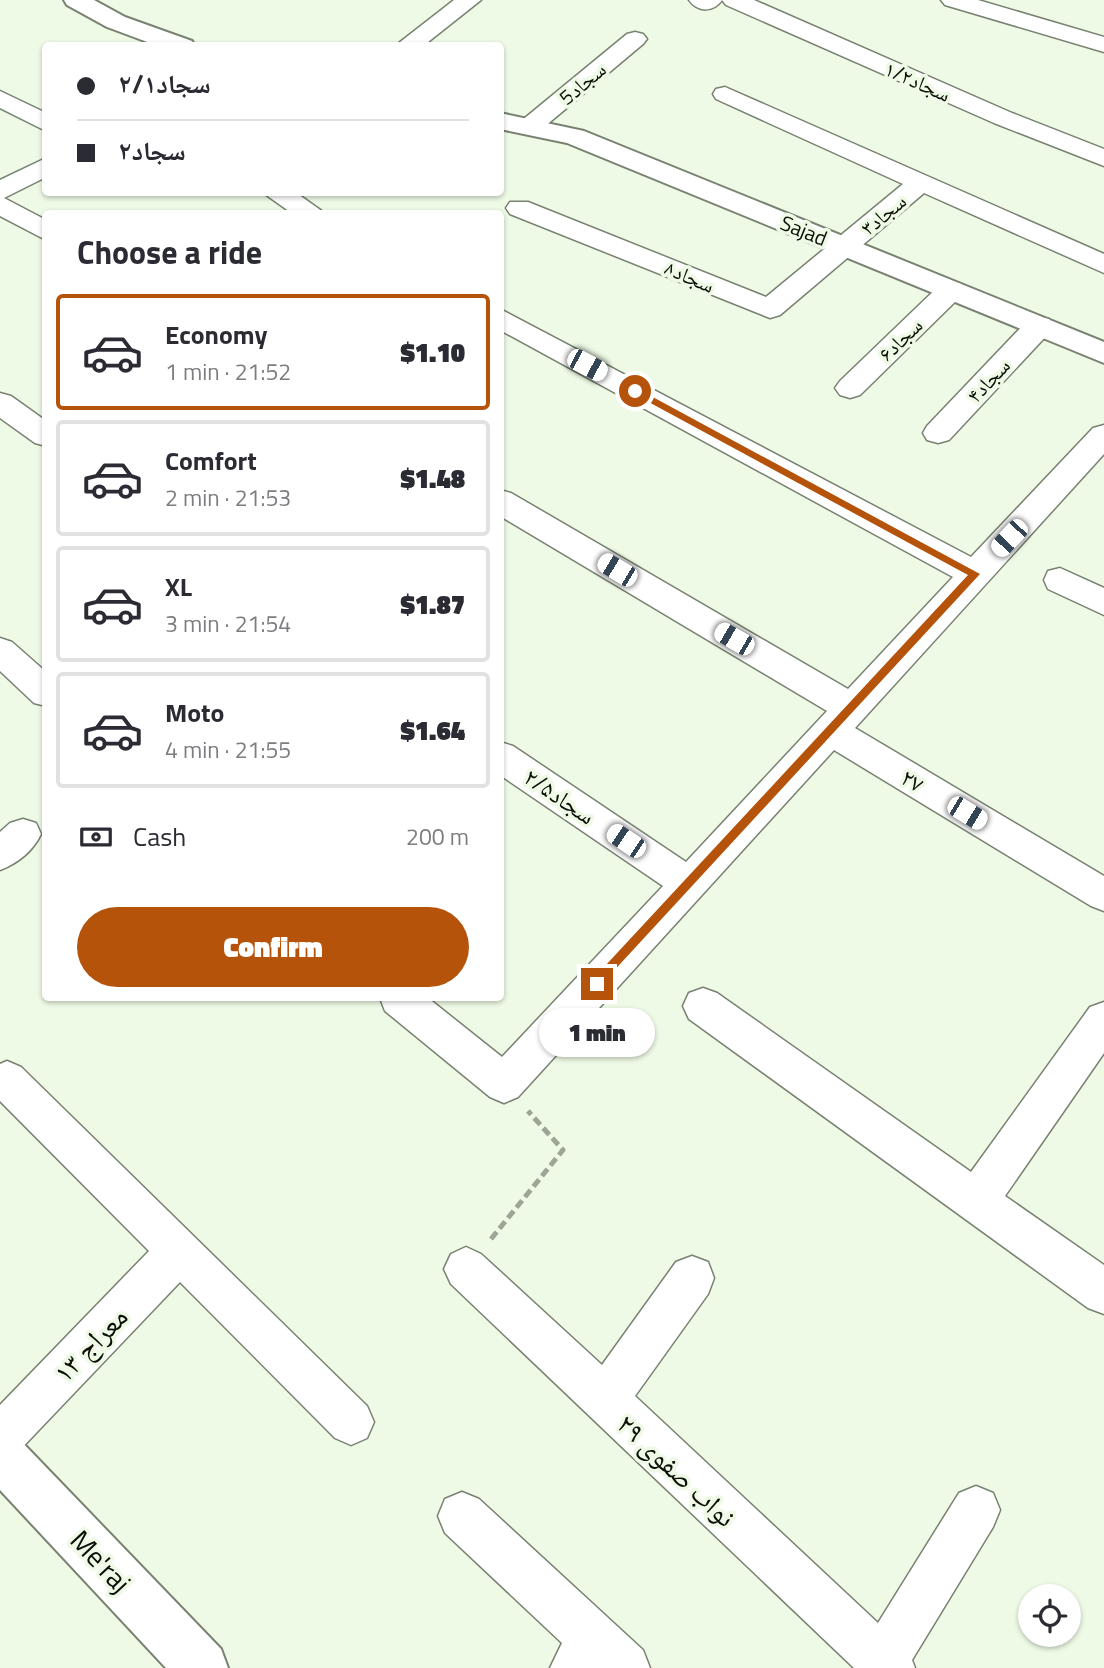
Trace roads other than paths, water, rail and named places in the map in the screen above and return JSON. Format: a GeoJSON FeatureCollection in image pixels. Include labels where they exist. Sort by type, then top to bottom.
{"type":"FeatureCollection","features":[{"type":"Feature","properties":{"kind":"street"},"geometry":{"type":"LineString","coordinates":[[76,0],[116,22],[172,42]]}},
{"type":"Feature","properties":{"kind":"street"},"geometry":{"type":"LineString","coordinates":[[412,42],[469,0]]}},
{"type":"Feature","properties":{"kind":"street","name":"۱/۲سجاد"},"geometry":{"type":"LineString","coordinates":[[734,0],[1003,118],[1104,158]]}},
{"type":"Feature","properties":{"kind":"street"},"geometry":{"type":"LineString","coordinates":[[953,0],[1104,45]]}},
{"type":"Feature","properties":{"kind":"street","name":"5سجاد"},"geometry":{"type":"LineString","coordinates":[[529,127],[635,39]]}},
{"type":"Feature","properties":{"kind":"street"},"geometry":{"type":"LineString","coordinates":[[725,94],[1104,264]]}},
{"type":"Feature","properties":{"kind":"street"},"geometry":{"type":"LineString","coordinates":[[0,98],[42,122]]}},
{"type":"Feature","properties":{"kind":"street","name":"Sajad"},"geometry":{"type":"LineString","coordinates":[[504,122],[575,137],[1104,353]]}},
{"type":"Feature","properties":{"kind":"street"},"geometry":{"type":"LineString","coordinates":[[0,191],[42,168]]}},
{"type":"Feature","properties":{"kind":"street","name":"۳سجاد"},"geometry":{"type":"LineString","coordinates":[[845,247],[921,182]]}},
{"type":"Feature","properties":{"kind":"street"},"geometry":{"type":"LineString","coordinates":[[282,196],[306,210]]}},
{"type":"Feature","properties":{"kind":"street"},"geometry":{"type":"LineString","coordinates":[[0,205],[42,230]]}},
{"type":"Feature","properties":{"kind":"street","name":"۸سجاد"},"geometry":{"type":"LineString","coordinates":[[520,208],[770,309],[845,247]]}},
{"type":"Feature","properties":{"kind":"street","name":"۶سجاد"},"geometry":{"type":"LineString","coordinates":[[850,388],[951,290]]}},
{"type":"Feature","properties":{"kind":"street","name":"۴سجاد"},"geometry":{"type":"LineString","coordinates":[[938,433],[1039,326]]}},
{"type":"Feature","properties":{"kind":"street"},"geometry":{"type":"LineString","coordinates":[[505,327],[975,574]]}},
{"type":"Feature","properties":{"kind":"street"},"geometry":{"type":"LineString","coordinates":[[0,403],[42,433]]}},
{"type":"Feature","properties":{"kind":"street"},"geometry":{"type":"LineString","coordinates":[[403,1001],[504,1084],[975,574],[1090,471],[1104,435]]}},
{"type":"Feature","properties":{"kind":"street","name":"۲۷"},"geometry":{"type":"LineString","coordinates":[[504,504],[841,719],[1104,895]]}},
{"type":"Feature","properties":{"kind":"street"},"geometry":{"type":"LineString","coordinates":[[1060,580],[1104,603]]}},
{"type":"Feature","properties":{"kind":"street"},"geometry":{"type":"LineString","coordinates":[[0,651],[42,689]]}},
{"type":"Feature","properties":{"kind":"street","name":"۲/۵سجاد"},"geometry":{"type":"LineString","coordinates":[[504,759],[689,884]]}},
{"type":"Feature","properties":{"kind":"street"},"geometry":{"type":"LineString","coordinates":[[703,1006],[1104,1292]]}},
{"type":"Feature","properties":{"kind":"street"},"geometry":{"type":"LineString","coordinates":[[976,1201],[1104,1020]]}},
{"type":"Feature","properties":{"kind":"street"},"geometry":{"type":"LineString","coordinates":[[7,1080],[351,1422]]}},
{"type":"Feature","properties":{"kind":"street","name":"معراج ۱۳"},"geometry":{"type":"LineString","coordinates":[[0,1437],[179,1251]]}},
{"type":"Feature","properties":{"kind":"street","name":"نواب صفوی ۲۹"},"geometry":{"type":"LineString","coordinates":[[466,1269],[886,1664]]}},
{"type":"Feature","properties":{"kind":"street"},"geometry":{"type":"LineString","coordinates":[[604,1401],[692,1278]]}},
{"type":"Feature","properties":{"kind":"street","name":"Me'raj"},"geometry":{"type":"LineString","coordinates":[[0,1454],[202,1668]]}},
{"type":"Feature","properties":{"kind":"street"},"geometry":{"type":"LineString","coordinates":[[886,1664],[976,1510]]}},
{"type":"Feature","properties":{"kind":"street"},"geometry":{"type":"LineString","coordinates":[[462,1516],[598,1658]]}}]}
